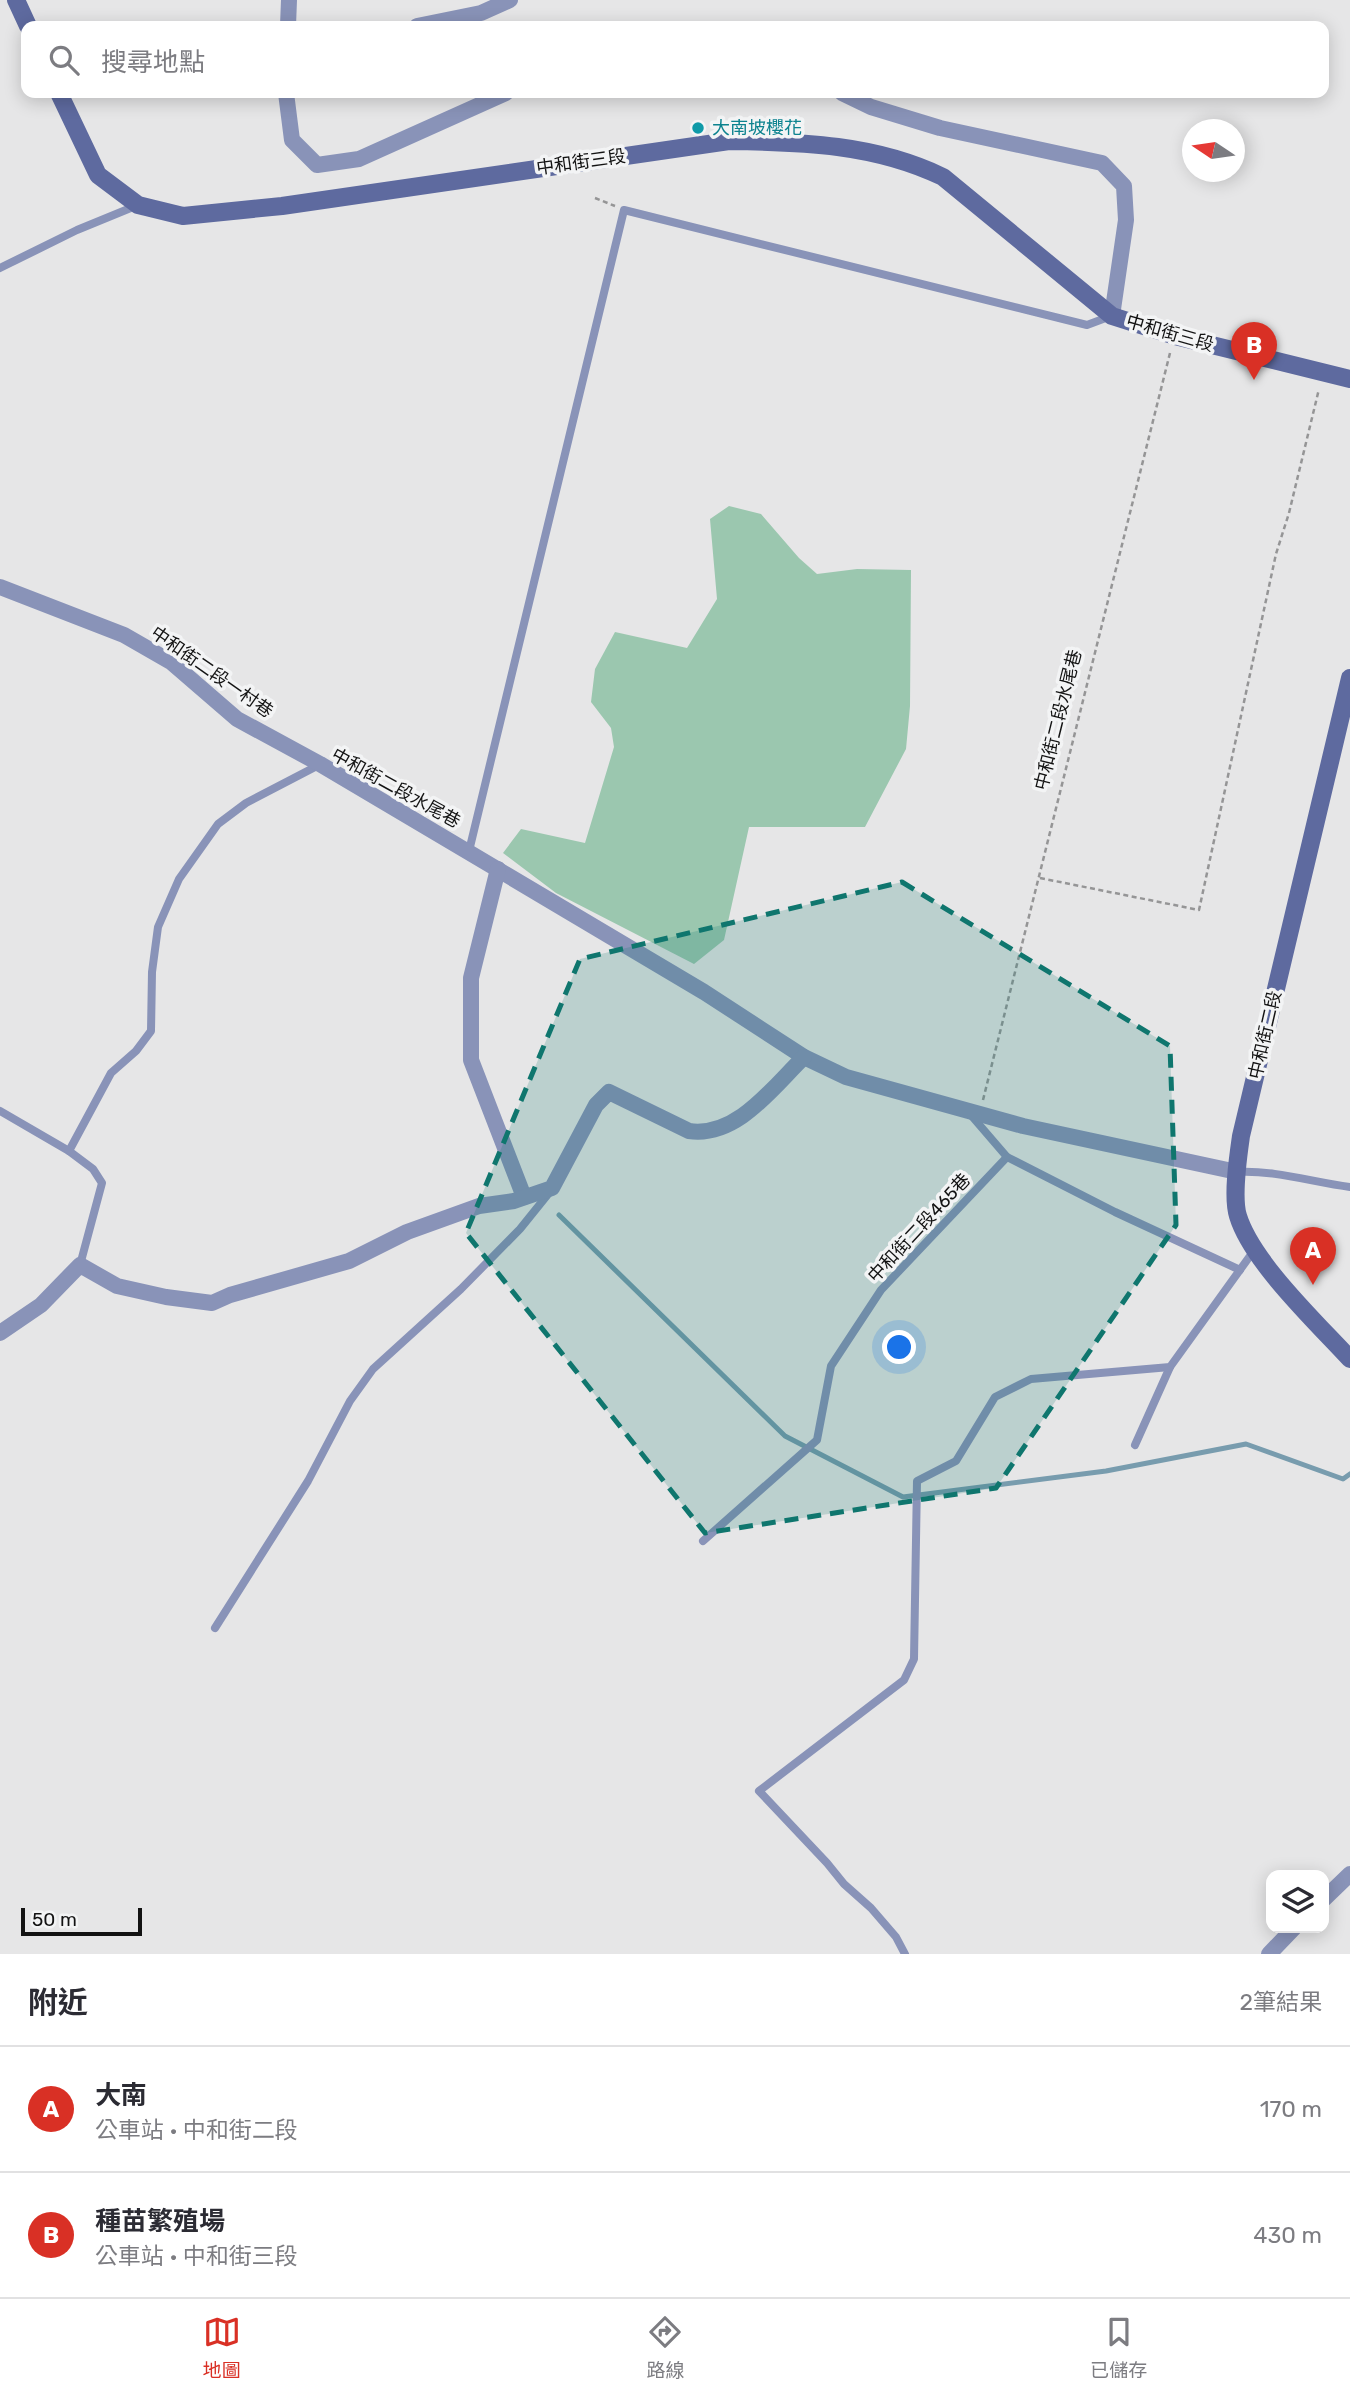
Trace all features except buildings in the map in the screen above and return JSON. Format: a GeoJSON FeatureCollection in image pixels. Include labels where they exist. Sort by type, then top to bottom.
{"type":"FeatureCollection","features":[{"type":"Feature","properties":{"kind":"main road"},"geometry":{"type":"LineString","coordinates":[[16,0],[26,21]]}},
{"type":"Feature","properties":{"kind":"main road","name":"中和街三段"},"geometry":{"type":"LineString","coordinates":[[61,98],[98,175],[138,205],[183,216],[282,206],[729,141],[801,142],[841,146],[920,166],[943,177],[1112,316],[1175,336],[1350,379]]}},
{"type":"Feature","properties":{"kind":"main road","name":"中和街二段"},"geometry":{"type":"LineString","coordinates":[[1350,678],[1241,1136],[1237,1172],[1237,1214],[1247,1237],[1277,1278],[1350,1359]]}},
{"type":"Feature","properties":{"kind":"street"},"geometry":{"type":"LineString","coordinates":[[288,21],[289,0]]}},
{"type":"Feature","properties":{"kind":"street"},"geometry":{"type":"LineString","coordinates":[[442,21],[481,13],[510,0]]}},
{"type":"Feature","properties":{"kind":"street"},"geometry":{"type":"LineString","coordinates":[[288,98],[292,140],[317,165],[359,159],[495,98]]}},
{"type":"Feature","properties":{"kind":"street","name":"中和街三段"},"geometry":{"type":"LineString","coordinates":[[852,98],[871,107],[940,128],[1102,163],[1124,186],[1126,220],[1112,316]]}},
{"type":"Feature","properties":{"kind":"street","name":"中和街二段一村巷"},"geometry":{"type":"LineString","coordinates":[[0,587],[124,635],[171,662],[237,719],[320,764]]}},
{"type":"Feature","properties":{"kind":"street","name":"中和街二段水尾巷"},"geometry":{"type":"LineString","coordinates":[[320,764],[704,992],[804,1057],[846,1077],[1023,1126],[1237,1172]]}},
{"type":"Feature","properties":{"kind":"street"},"geometry":{"type":"LineString","coordinates":[[498,869],[471,978],[471,1060],[524,1198]]}},
{"type":"Feature","properties":{"kind":"street"},"geometry":{"type":"LineString","coordinates":[[0,1333],[41,1305],[80,1265],[117,1286],[188,1302],[212,1303],[230,1295],[349,1261],[407,1233],[480,1206],[524,1198],[552,1188],[596,1105],[609,1092],[689,1130],[702,1133],[738,1121],[804,1057]]}},
{"type":"Feature","properties":{"kind":"street"},"geometry":{"type":"LineString","coordinates":[[1329,1894],[1350,1874]]}},
{"type":"Feature","properties":{"kind":"street"},"geometry":{"type":"LineString","coordinates":[[1269,1954],[1289,1933]]}},
{"type":"Feature","properties":{"kind":"lane"},"geometry":{"type":"LineString","coordinates":[[0,268],[77,230],[138,205]]}},
{"type":"Feature","properties":{"kind":"lane"},"geometry":{"type":"LineString","coordinates":[[469,851],[625,210],[1087,325],[1112,316]]}},
{"type":"Feature","properties":{"kind":"lane","name":"中和街二段水尾巷"},"geometry":{"type":"LineString","coordinates":[[69,1152],[111,1073],[136,1051],[151,1031],[152,972],[158,927],[179,878],[218,824],[246,803],[320,764]]}},
{"type":"Feature","properties":{"kind":"lane"},"geometry":{"type":"LineString","coordinates":[[0,1111],[69,1152],[93,1169],[102,1183],[80,1265]]}},
{"type":"Feature","properties":{"kind":"lane"},"geometry":{"type":"LineString","coordinates":[[974,1113],[1007,1157],[1115,1212],[1240,1270]]}},
{"type":"Feature","properties":{"kind":"lane","name":"中和街二段465巷"},"geometry":{"type":"LineString","coordinates":[[703,1541],[817,1440],[831,1366],[881,1290],[1007,1157]]}},
{"type":"Feature","properties":{"kind":"lane"},"geometry":{"type":"LineString","coordinates":[[1237,1172],[1263,1171],[1308,1182],[1350,1187]]}},
{"type":"Feature","properties":{"kind":"lane"},"geometry":{"type":"LineString","coordinates":[[215,1629],[308,1481],[350,1401],[373,1369],[461,1289],[520,1229],[552,1188]]}},
{"type":"Feature","properties":{"kind":"lane"},"geometry":{"type":"LineString","coordinates":[[1135,1445],[1170,1367],[1255,1249]]}},
{"type":"Feature","properties":{"kind":"lane"},"geometry":{"type":"LineString","coordinates":[[905,1954],[896,1937],[871,1908],[844,1884],[759,1791],[904,1680],[914,1659],[916,1481],[956,1461],[995,1397],[1031,1379],[1170,1367]]}},
{"type":"Feature","properties":{"kind":"path"},"geometry":{"type":"LineString","coordinates":[[595,198],[625,210]]}},
{"type":"Feature","properties":{"kind":"path","name":"中和街二段水尾巷"},"geometry":{"type":"LineString","coordinates":[[974,1113],[1039,877],[1175,336]]}},
{"type":"Feature","properties":{"kind":"path"},"geometry":{"type":"LineString","coordinates":[[1039,877],[1199,910],[1276,554],[1289,513],[1323,372]]}},
{"type":"Feature","properties":{"kind":"highlighted area"},"geometry":{"type":"Polygon","coordinates":[[[902,882],[1170,1046],[1176,1225],[996,1488],[705,1533],[466,1233],[580,959],[902,882]]]}},
{"type":"Feature","properties":{"kind":"green space"},"geometry":{"type":"Polygon","coordinates":[[[729,506],[761,514],[799,558],[817,574],[857,569],[911,570],[910,706],[906,749],[865,827],[749,827],[724,940],[694,964],[556,893],[503,853],[521,829],[585,843],[614,747],[611,728],[591,702],[595,669],[615,632],[687,648],[717,599],[710,519],[729,506]]]}},
{"type":"Feature","properties":{"kind":"waterway"},"geometry":{"type":"LineString","coordinates":[[559,1215],[785,1436],[903,1497],[1106,1471],[1246,1444],[1343,1479],[1350,1474]]}},
{"type":"Feature","properties":{"kind":"place","name":"大南坡櫻花"},"geometry":{"type":"Point","coordinates":[698,128]}},
{"type":"Feature","properties":{"kind":"place","name":"種苗繁殖場"},"geometry":{"type":"Point","coordinates":[1254,380]}},
{"type":"Feature","properties":{"kind":"place","name":"大南"},"geometry":{"type":"Point","coordinates":[1313,1285]}}]}
